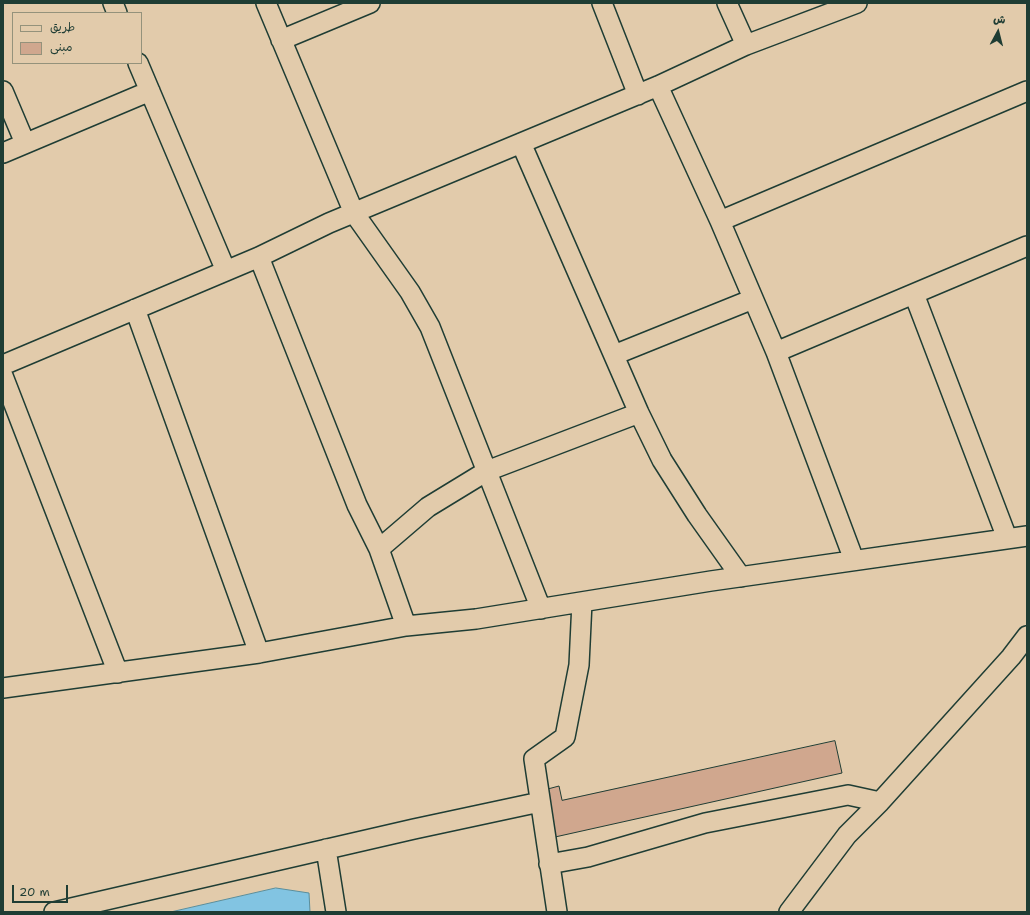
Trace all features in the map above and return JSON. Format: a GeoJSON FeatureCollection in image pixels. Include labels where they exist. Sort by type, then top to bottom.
{"type":"FeatureCollection","features":[{"type":"Feature","properties":{"kind":"street"},"geometry":{"type":"LineString","coordinates":[[266,3],[354,213],[424,315],[541,609]]}},
{"type":"Feature","properties":{"kind":"street"},"geometry":{"type":"LineString","coordinates":[[281,40],[370,3]]}},
{"type":"Feature","properties":{"kind":"street"},"geometry":{"type":"LineString","coordinates":[[602,3],[638,95]]}},
{"type":"Feature","properties":{"kind":"street"},"geometry":{"type":"LineString","coordinates":[[727,3],[746,45]]}},
{"type":"Feature","properties":{"kind":"street"},"geometry":{"type":"LineString","coordinates":[[3,365],[259,257],[354,213],[638,95],[746,45],[857,3]]}},
{"type":"Feature","properties":{"kind":"street"},"geometry":{"type":"LineString","coordinates":[[138,64],[226,271]]}},
{"type":"Feature","properties":{"kind":"street"},"geometry":{"type":"LineString","coordinates":[[658,86],[720,221],[776,352],[854,560]]}},
{"type":"Feature","properties":{"kind":"street"},"geometry":{"type":"LineString","coordinates":[[3,91],[26,143]]}},
{"type":"Feature","properties":{"kind":"street"},"geometry":{"type":"LineString","coordinates":[[3,153],[150,91]]}},
{"type":"Feature","properties":{"kind":"street"},"geometry":{"type":"LineString","coordinates":[[720,221],[1027,91]]}},
{"type":"Feature","properties":{"kind":"street"},"geometry":{"type":"LineString","coordinates":[[521,143],[639,413],[662,460],[697,515],[741,577]]}},
{"type":"Feature","properties":{"kind":"street"},"geometry":{"type":"LineString","coordinates":[[776,352],[1027,246]]}},
{"type":"Feature","properties":{"kind":"street"},"geometry":{"type":"LineString","coordinates":[[259,257],[357,505],[379,549],[406,626]]}},
{"type":"Feature","properties":{"kind":"street"},"geometry":{"type":"LineString","coordinates":[[914,294],[1007,538]]}},
{"type":"Feature","properties":{"kind":"street"},"geometry":{"type":"LineString","coordinates":[[614,355],[753,299]]}},
{"type":"Feature","properties":{"kind":"street"},"geometry":{"type":"LineString","coordinates":[[135,309],[259,654]]}},
{"type":"Feature","properties":{"kind":"street"},"geometry":{"type":"LineString","coordinates":[[3,376],[118,673]]}},
{"type":"Feature","properties":{"kind":"street"},"geometry":{"type":"LineString","coordinates":[[379,549],[428,507],[487,471],[639,413]]}},
{"type":"Feature","properties":{"kind":"street"},"geometry":{"type":"LineString","coordinates":[[3,688],[259,654],[406,626],[476,619],[741,577],[1027,536]]}},
{"type":"Feature","properties":{"kind":"street"},"geometry":{"type":"LineString","coordinates":[[557,912],[534,759],[565,737],[579,665],[582,602]]}},
{"type":"Feature","properties":{"kind":"street"},"geometry":{"type":"LineString","coordinates":[[789,912],[847,835],[880,802],[1011,657],[1027,636]]}},
{"type":"Feature","properties":{"kind":"street"},"geometry":{"type":"LineString","coordinates":[[549,864],[588,857],[704,823],[848,795],[880,802]]}},
{"type":"Feature","properties":{"kind":"street"},"geometry":{"type":"LineString","coordinates":[[54,912],[326,849],[540,802]]}},
{"type":"Feature","properties":{"kind":"street"},"geometry":{"type":"LineString","coordinates":[[326,849],[336,912]]}},
{"type":"Feature","properties":{"kind":"water"},"geometry":{"type":"Polygon","coordinates":[[[276,888],[309,893],[310,912],[171,912],[276,888]]]}},
{"type":"Feature","properties":{"kind":"building"},"geometry":{"type":"Polygon","coordinates":[[[835,741],[842,773],[555,837],[544,790],[559,786],[562,800],[835,741]]]}}]}
